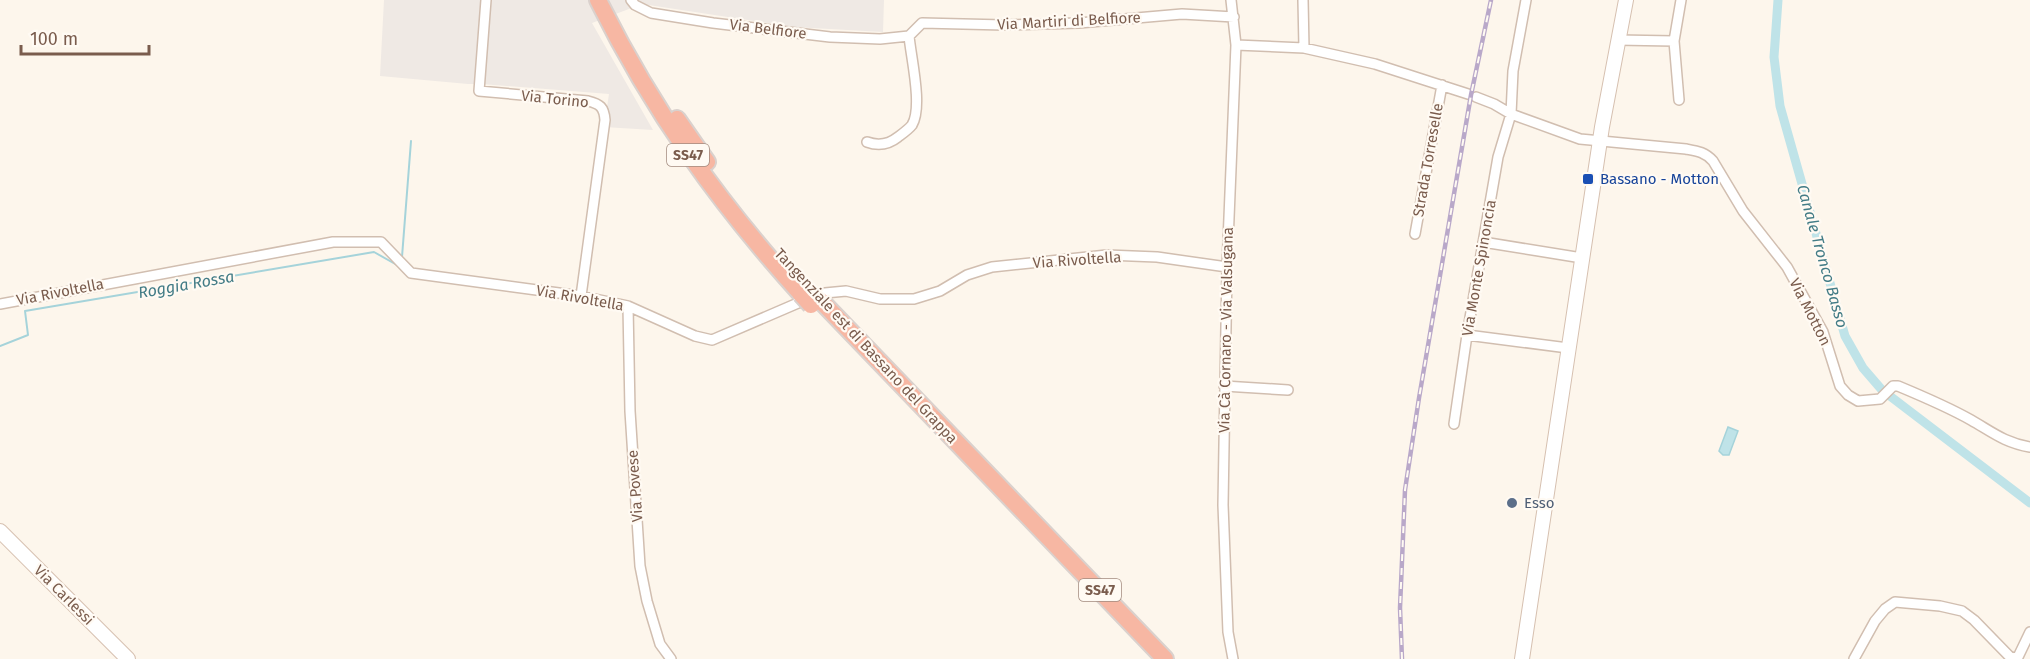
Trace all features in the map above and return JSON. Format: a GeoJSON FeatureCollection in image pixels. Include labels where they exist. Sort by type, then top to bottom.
{"type":"FeatureCollection","features":[{"type":"Feature","properties":{"kind":"highway","name":"Tangenziale est di Bassano del Grappa"},"geometry":{"type":"LineString","coordinates":[[598,0],[634,68],[682,147],[753,240],[1165,659]]}},
{"type":"Feature","properties":{"kind":"highway","name":"Tangenziale est di Bassano del Grappa"},"geometry":{"type":"LineString","coordinates":[[609,0],[621,26],[666,101],[717,178],[811,298]]}},
{"type":"Feature","properties":{"kind":"highway","name":"Tangenziale est di Bassano del Grappa"},"geometry":{"type":"LineString","coordinates":[[1024,518],[1154,659]]}},
{"type":"Feature","properties":{"kind":"main road"},"geometry":{"type":"LineString","coordinates":[[1522,659],[1582,258],[1617,40],[1626,0]]}},
{"type":"Feature","properties":{"kind":"main road","name":"Via Carlessi"},"geometry":{"type":"LineString","coordinates":[[0,531],[128,659]]}},
{"type":"Feature","properties":{"kind":"street","name":"Via Torino"},"geometry":{"type":"LineString","coordinates":[[486,0],[478,91],[588,101],[600,104],[605,111],[581,296]]}},
{"type":"Feature","properties":{"kind":"street","name":"Via Belfiore"},"geometry":{"type":"LineString","coordinates":[[631,0],[651,13],[713,23],[830,37],[880,39],[909,36]]}},
{"type":"Feature","properties":{"kind":"street","name":"Via Cà Cornaro - Via Valsugana"},"geometry":{"type":"LineString","coordinates":[[1231,0],[1236,45],[1224,386],[1224,555],[1228,632],[1233,659]]}},
{"type":"Feature","properties":{"kind":"street"},"geometry":{"type":"LineString","coordinates":[[1303,0],[1304,48]]}},
{"type":"Feature","properties":{"kind":"street","name":"Via Monte Spinoncia"},"geometry":{"type":"LineString","coordinates":[[1454,424],[1498,157],[1511,114],[1513,71],[1526,0]]}},
{"type":"Feature","properties":{"kind":"street"},"geometry":{"type":"LineString","coordinates":[[1679,100],[1674,41],[1681,0]]}},
{"type":"Feature","properties":{"kind":"street","name":"Via Martiri di Belfiore"},"geometry":{"type":"LineString","coordinates":[[909,36],[922,23],[1004,25],[1079,23],[1182,14],[1234,17]]}},
{"type":"Feature","properties":{"kind":"street"},"geometry":{"type":"LineString","coordinates":[[867,142],[875,145],[886,144],[911,126],[916,113],[917,96],[909,36]]}},
{"type":"Feature","properties":{"kind":"street"},"geometry":{"type":"LineString","coordinates":[[1617,40],[1674,41]]}},
{"type":"Feature","properties":{"kind":"street","name":"Strada Torreselle"},"geometry":{"type":"LineString","coordinates":[[1236,45],[1304,48],[1375,64],[1472,95],[1511,114],[1580,139],[1601,141]]}},
{"type":"Feature","properties":{"kind":"street","name":"Strada Torreselle"},"geometry":{"type":"LineString","coordinates":[[1415,234],[1442,85]]}},
{"type":"Feature","properties":{"kind":"street","name":"Via Motton"},"geometry":{"type":"LineString","coordinates":[[1601,141],[1686,149],[1702,152],[1713,161],[1743,211],[1787,267],[1823,332],[1840,386],[1848,395],[1858,401],[1880,399],[1893,386],[1903,388],[1970,419],[1994,435],[2015,445],[2030,447]]}},
{"type":"Feature","properties":{"kind":"street","name":"Via Rivoltella"},"geometry":{"type":"LineString","coordinates":[[0,304],[333,242],[381,242],[411,273],[581,296],[628,306],[695,336],[712,340],[825,292],[846,291],[880,299],[914,298],[940,291],[967,274],[992,267],[1107,255],[1157,257],[1227,267]]}},
{"type":"Feature","properties":{"kind":"street"},"geometry":{"type":"LineString","coordinates":[[1483,242],[1582,258]]}},
{"type":"Feature","properties":{"kind":"street","name":"Via Povese"},"geometry":{"type":"LineString","coordinates":[[628,306],[630,411],[640,566],[647,601],[660,644],[671,659]]}},
{"type":"Feature","properties":{"kind":"street"},"geometry":{"type":"LineString","coordinates":[[1467,335],[1568,348]]}},
{"type":"Feature","properties":{"kind":"street"},"geometry":{"type":"LineString","coordinates":[[1224,386],[1288,390]]}},
{"type":"Feature","properties":{"kind":"street"},"geometry":{"type":"LineString","coordinates":[[1854,659],[1875,621],[1885,609],[1895,602],[1940,606],[1962,611],[1974,620],[2011,658],[2018,657],[2030,632]]}},
{"type":"Feature","properties":{"kind":"shaded area"},"geometry":{"type":"Polygon","coordinates":[[[384,0],[884,0],[883,32],[794,27],[642,4],[592,23],[653,130],[604,127],[609,94],[380,76],[384,0]]]}},
{"type":"Feature","properties":{"kind":"water"},"geometry":{"type":"Polygon","coordinates":[[[1728,427],[1738,431],[1729,455],[1723,455],[1719,451],[1728,427]]]}},
{"type":"Feature","properties":{"kind":"waterway","name":"Canale Tronco Basso"},"geometry":{"type":"LineString","coordinates":[[1778,0],[1774,57],[1780,106],[1845,336],[1863,368],[1882,390],[2030,503]]}},
{"type":"Feature","properties":{"kind":"waterway","name":"Roggia Rossa"},"geometry":{"type":"LineString","coordinates":[[402,257],[411,141]]}},
{"type":"Feature","properties":{"kind":"waterway","name":"Roggia Rossa"},"geometry":{"type":"LineString","coordinates":[[0,346],[28,335],[25,311],[374,252],[397,265]]}},
{"type":"Feature","properties":{"kind":"railway"},"geometry":{"type":"LineString","coordinates":[[1402,659],[1400,608],[1405,490],[1471,95],[1491,0]]}},
{"type":"Feature","properties":{"kind":"place","name":"Bassano - Motton"},"geometry":{"type":"Point","coordinates":[1588,179]}},
{"type":"Feature","properties":{"kind":"place","name":"Esso"},"geometry":{"type":"Point","coordinates":[1512,503]}}]}
